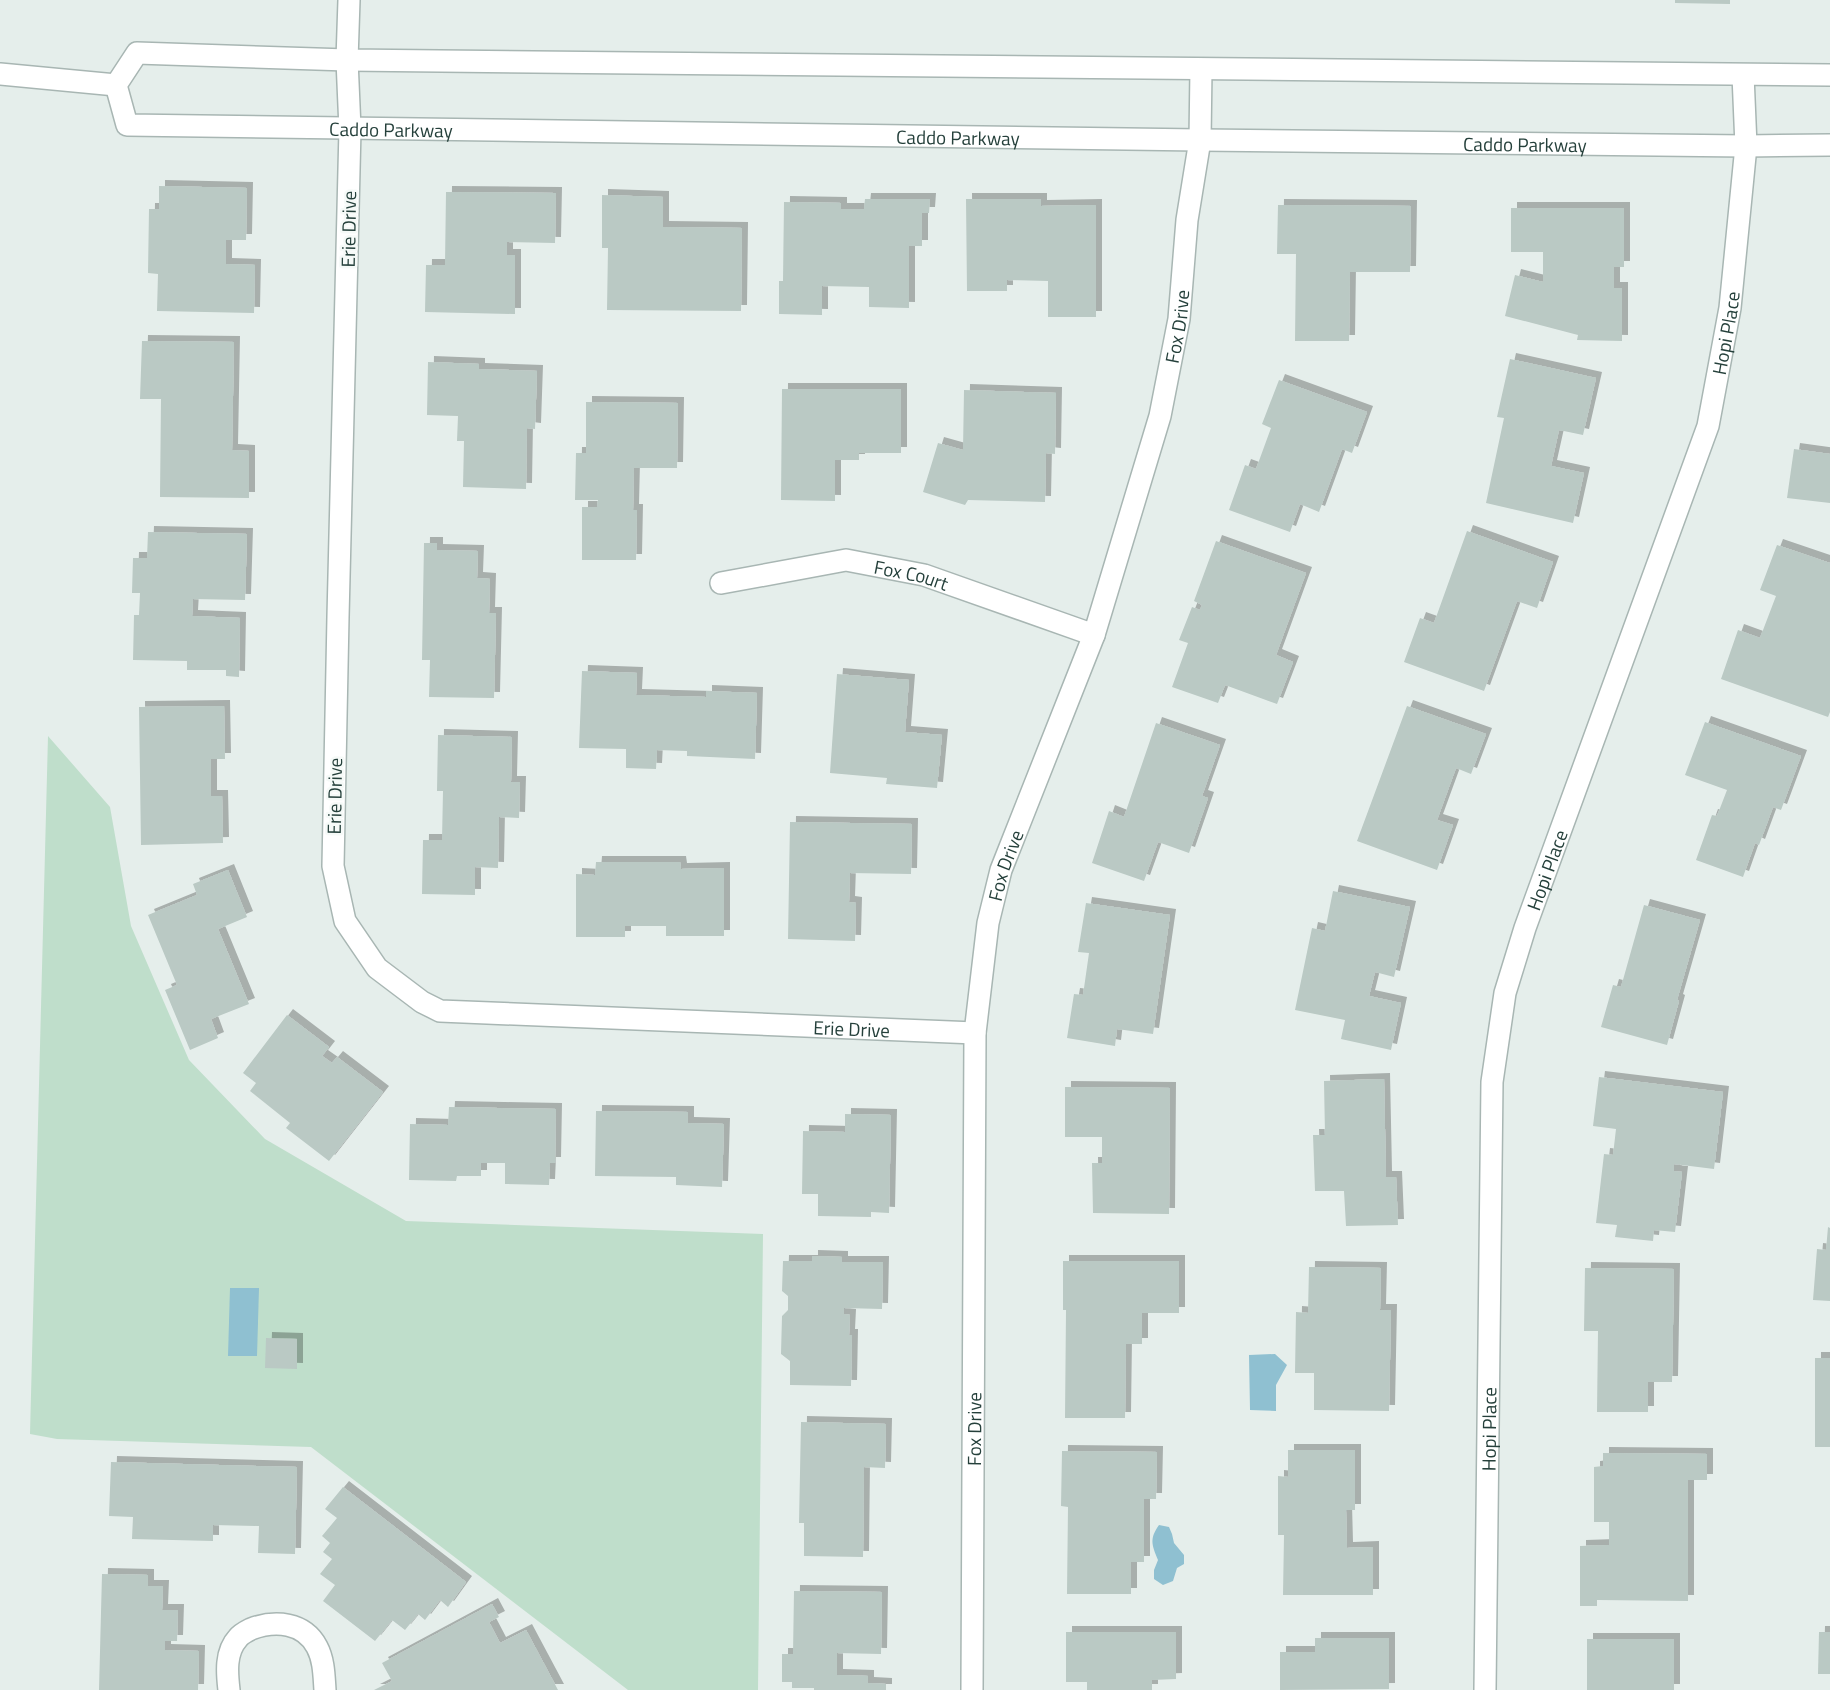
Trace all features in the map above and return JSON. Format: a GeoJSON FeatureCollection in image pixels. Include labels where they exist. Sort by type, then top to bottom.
{"type":"FeatureCollection","features":[{"type":"Feature","properties":{"kind":"street","name":"Erie Drive"},"geometry":{"type":"LineString","coordinates":[[349,0],[347,60],[350,129],[333,866],[345,921],[377,968],[422,1002],[440,1011],[975,1033]]}},
{"type":"Feature","properties":{"kind":"street"},"geometry":{"type":"LineString","coordinates":[[0,74],[116,85],[137,53],[347,60],[1830,75]]}},
{"type":"Feature","properties":{"kind":"street","name":"Fox Drive"},"geometry":{"type":"LineString","coordinates":[[972,1690],[975,1033],[988,923],[1001,870],[1094,635],[1160,416],[1179,319],[1187,220],[1200,140],[1201,69]]}},
{"type":"Feature","properties":{"kind":"street","name":"Hopi Place"},"geometry":{"type":"LineString","coordinates":[[1485,1690],[1492,1082],[1505,993],[1525,928],[1708,426],[1730,308],[1746,146],[1743,75]]}},
{"type":"Feature","properties":{"kind":"street","name":"Caddo Parkway"},"geometry":{"type":"LineString","coordinates":[[116,85],[127,125],[1200,140],[1830,145]]}},
{"type":"Feature","properties":{"kind":"street","name":"Fox Court"},"geometry":{"type":"LineString","coordinates":[[721,583],[846,560],[925,575],[1094,635]]}},
{"type":"Feature","properties":{"kind":"street"},"geometry":{"type":"LineString","coordinates":[[229,1690],[227,1670],[230,1652],[237,1638],[264,1624],[278,1623],[295,1627],[307,1634],[317,1647],[322,1661],[325,1690]]}},
{"type":"Feature","properties":{"kind":"green space"},"geometry":{"type":"Polygon","coordinates":[[[48,736],[110,807],[131,926],[189,1060],[265,1139],[406,1221],[763,1234],[758,1690],[628,1690],[311,1447],[57,1439],[30,1434],[48,736]]]}},
{"type":"Feature","properties":{"kind":"water"},"geometry":{"type":"Polygon","coordinates":[[[230,1288],[259,1288],[257,1356],[228,1356],[230,1288]]]}},
{"type":"Feature","properties":{"kind":"water"},"geometry":{"type":"Polygon","coordinates":[[[1275,1354],[1287,1365],[1276,1385],[1276,1411],[1250,1410],[1249,1355],[1275,1354]]]}},
{"type":"Feature","properties":{"kind":"water"},"geometry":{"type":"Polygon","coordinates":[[[1159,1525],[1169,1527],[1174,1543],[1184,1555],[1184,1564],[1177,1568],[1173,1581],[1163,1585],[1154,1579],[1158,1560],[1153,1538],[1159,1525]]]}},
{"type":"Feature","properties":{"kind":"building"},"geometry":{"type":"Polygon","coordinates":[[[1675,0],[1730,0],[1730,4],[1675,3],[1675,0]]]}},
{"type":"Feature","properties":{"kind":"building"},"geometry":{"type":"Polygon","coordinates":[[[159,186],[247,188],[246,240],[226,240],[226,264],[255,265],[254,313],[157,311],[158,274],[148,273],[149,209],[159,209],[159,186]]]}},
{"type":"Feature","properties":{"kind":"building"},"geometry":{"type":"Polygon","coordinates":[[[446,192],[556,193],[555,243],[507,242],[507,255],[515,255],[515,314],[425,312],[426,265],[445,265],[446,192]]]}},
{"type":"Feature","properties":{"kind":"building"},"geometry":{"type":"Polygon","coordinates":[[[602,195],[663,197],[663,227],[742,228],[741,311],[607,310],[608,248],[602,248],[602,195]]]}},
{"type":"Feature","properties":{"kind":"building"},"geometry":{"type":"Polygon","coordinates":[[[865,199],[930,199],[929,213],[922,213],[922,246],[909,246],[909,308],[869,307],[869,287],[822,286],[822,315],[779,314],[779,281],[783,281],[784,202],[841,203],[841,209],[864,209],[865,199]]]}},
{"type":"Feature","properties":{"kind":"building"},"geometry":{"type":"Polygon","coordinates":[[[966,199],[1041,199],[1041,206],[1096,205],[1096,317],[1048,317],[1048,281],[1007,280],[1007,291],[967,291],[966,199]]]}},
{"type":"Feature","properties":{"kind":"building"},"geometry":{"type":"Polygon","coordinates":[[[1278,205],[1411,206],[1410,272],[1350,272],[1349,341],[1295,341],[1296,254],[1277,254],[1278,205]]]}},
{"type":"Feature","properties":{"kind":"building"},"geometry":{"type":"Polygon","coordinates":[[[1511,208],[1624,208],[1624,267],[1614,267],[1614,288],[1622,288],[1622,341],[1577,340],[1578,335],[1505,316],[1515,275],[1543,282],[1543,252],[1511,252],[1511,208]]]}},
{"type":"Feature","properties":{"kind":"building"},"geometry":{"type":"Polygon","coordinates":[[[142,341],[234,342],[232,450],[249,451],[249,498],[160,497],[161,399],[140,399],[142,341]]]}},
{"type":"Feature","properties":{"kind":"building"},"geometry":{"type":"Polygon","coordinates":[[[1510,359],[1596,378],[1583,435],[1559,430],[1551,466],[1584,473],[1573,523],[1486,503],[1504,418],[1497,417],[1510,359]]]}},
{"type":"Feature","properties":{"kind":"building"},"geometry":{"type":"Polygon","coordinates":[[[428,362],[479,364],[479,369],[537,371],[535,429],[527,428],[526,489],[463,487],[464,441],[457,441],[458,416],[427,415],[428,362]]]}},
{"type":"Feature","properties":{"kind":"building"},"geometry":{"type":"Polygon","coordinates":[[[1279,380],[1367,412],[1352,453],[1342,449],[1319,512],[1300,504],[1290,532],[1229,510],[1245,465],[1256,469],[1271,428],[1262,424],[1279,380]]]}},
{"type":"Feature","properties":{"kind":"building"},"geometry":{"type":"Polygon","coordinates":[[[782,389],[901,389],[901,453],[859,453],[859,460],[835,460],[835,501],[781,500],[782,389]]]}},
{"type":"Feature","properties":{"kind":"building"},"geometry":{"type":"Polygon","coordinates":[[[964,390],[1056,393],[1055,454],[1046,453],[1045,502],[968,500],[965,505],[923,492],[938,443],[963,450],[964,390]]]}},
{"type":"Feature","properties":{"kind":"building"},"geometry":{"type":"Polygon","coordinates":[[[586,402],[678,403],[677,468],[634,468],[636,560],[582,560],[582,507],[597,507],[598,500],[575,500],[576,453],[586,453],[586,402]]]}},
{"type":"Feature","properties":{"kind":"building"},"geometry":{"type":"Polygon","coordinates":[[[1794,449],[1830,454],[1830,503],[1787,498],[1794,449]]]}},
{"type":"Feature","properties":{"kind":"building"},"geometry":{"type":"Polygon","coordinates":[[[1467,531],[1553,562],[1537,608],[1517,601],[1484,691],[1404,662],[1420,618],[1434,623],[1467,531]]]}},
{"type":"Feature","properties":{"kind":"building"},"geometry":{"type":"Polygon","coordinates":[[[148,532],[247,534],[245,600],[193,599],[192,616],[240,618],[239,677],[226,676],[226,670],[187,670],[187,661],[133,660],[134,615],[139,615],[140,593],[132,593],[133,558],[147,558],[148,532]]]}},
{"type":"Feature","properties":{"kind":"building"},"geometry":{"type":"Polygon","coordinates":[[[1216,541],[1306,573],[1276,655],[1293,662],[1277,704],[1225,685],[1218,703],[1172,687],[1188,643],[1179,640],[1192,607],[1200,610],[1202,605],[1194,601],[1216,541]]]}},
{"type":"Feature","properties":{"kind":"building"},"geometry":{"type":"Polygon","coordinates":[[[424,543],[437,543],[437,550],[478,551],[477,578],[490,579],[489,613],[496,613],[494,698],[429,697],[430,660],[422,660],[424,543]]]}},
{"type":"Feature","properties":{"kind":"building"},"geometry":{"type":"Polygon","coordinates":[[[1777,545],[1830,563],[1828,717],[1721,679],[1738,630],[1760,638],[1776,596],[1760,590],[1777,545]]]}},
{"type":"Feature","properties":{"kind":"building"},"geometry":{"type":"Polygon","coordinates":[[[582,671],[637,673],[636,695],[706,697],[706,691],[757,693],[755,759],[687,756],[687,751],[657,750],[656,769],[626,768],[626,749],[579,748],[582,671]]]}},
{"type":"Feature","properties":{"kind":"building"},"geometry":{"type":"Polygon","coordinates":[[[837,674],[909,680],[905,732],[942,735],[937,788],[886,784],[887,778],[830,773],[837,674]]]}},
{"type":"Feature","properties":{"kind":"building"},"geometry":{"type":"Polygon","coordinates":[[[224,706],[225,759],[211,759],[211,796],[222,796],[223,843],[141,845],[139,707],[224,706]]]}},
{"type":"Feature","properties":{"kind":"building"},"geometry":{"type":"Polygon","coordinates":[[[1407,706],[1486,734],[1471,774],[1456,768],[1437,820],[1453,825],[1437,870],[1357,841],[1407,706]]]}},
{"type":"Feature","properties":{"kind":"building"},"geometry":{"type":"Polygon","coordinates":[[[1705,722],[1801,756],[1781,810],[1773,807],[1759,845],[1755,843],[1743,877],[1696,860],[1712,815],[1717,816],[1727,790],[1685,775],[1705,722]]]}},
{"type":"Feature","properties":{"kind":"building"},"geometry":{"type":"Polygon","coordinates":[[[1156,723],[1220,745],[1202,796],[1208,798],[1189,853],[1158,842],[1144,881],[1092,863],[1109,811],[1124,817],[1156,723]]]}},
{"type":"Feature","properties":{"kind":"building"},"geometry":{"type":"Polygon","coordinates":[[[438,735],[512,737],[511,782],[520,782],[519,818],[499,817],[498,868],[475,867],[475,895],[422,894],[423,840],[442,840],[443,791],[437,791],[438,735]]]}},
{"type":"Feature","properties":{"kind":"building"},"geometry":{"type":"Polygon","coordinates":[[[790,822],[912,824],[911,874],[850,873],[849,902],[856,903],[855,941],[788,939],[790,822]]]}},
{"type":"Feature","properties":{"kind":"building"},"geometry":{"type":"Polygon","coordinates":[[[596,862],[680,862],[681,869],[724,868],[724,936],[666,936],[666,926],[625,926],[625,937],[576,937],[576,874],[595,875],[596,862]]]}},
{"type":"Feature","properties":{"kind":"building"},"geometry":{"type":"Polygon","coordinates":[[[228,870],[247,917],[218,929],[249,1004],[211,1019],[218,1038],[190,1050],[165,990],[177,985],[148,915],[197,895],[193,884],[228,870]]]}},
{"type":"Feature","properties":{"kind":"building"},"geometry":{"type":"Polygon","coordinates":[[[1333,891],[1410,907],[1394,977],[1375,972],[1369,996],[1401,1003],[1391,1050],[1341,1039],[1345,1020],[1295,1010],[1312,928],[1325,931],[1333,891]]]}},
{"type":"Feature","properties":{"kind":"building"},"geometry":{"type":"Polygon","coordinates":[[[1086,903],[1170,915],[1153,1034],[1117,1029],[1115,1046],[1067,1038],[1074,994],[1083,995],[1089,953],[1078,952],[1086,903]]]}},
{"type":"Feature","properties":{"kind":"building"},"geometry":{"type":"Polygon","coordinates":[[[1644,905],[1700,920],[1667,1045],[1601,1027],[1613,985],[1621,987],[1644,905]]]}},
{"type":"Feature","properties":{"kind":"building"},"geometry":{"type":"Polygon","coordinates":[[[287,1015],[329,1047],[322,1056],[332,1063],[337,1057],[383,1092],[329,1161],[286,1128],[290,1123],[250,1091],[256,1083],[243,1073],[287,1015]]]}},
{"type":"Feature","properties":{"kind":"building"},"geometry":{"type":"Polygon","coordinates":[[[1599,1077],[1723,1092],[1714,1169],[1674,1164],[1674,1171],[1682,1172],[1675,1232],[1654,1230],[1653,1241],[1615,1237],[1617,1225],[1596,1223],[1604,1154],[1613,1155],[1616,1129],[1593,1126],[1599,1077]]]}},
{"type":"Feature","properties":{"kind":"building"},"geometry":{"type":"Polygon","coordinates":[[[1384,1079],[1386,1177],[1396,1177],[1398,1225],[1346,1226],[1344,1191],[1315,1191],[1313,1135],[1325,1135],[1324,1081],[1384,1079]]]}},
{"type":"Feature","properties":{"kind":"building"},"geometry":{"type":"Polygon","coordinates":[[[1065,1087],[1170,1088],[1169,1214],[1093,1213],[1092,1163],[1102,1163],[1102,1137],[1065,1137],[1065,1087]]]}},
{"type":"Feature","properties":{"kind":"building"},"geometry":{"type":"Polygon","coordinates":[[[449,1107],[556,1109],[555,1163],[550,1163],[549,1185],[505,1184],[505,1163],[481,1163],[481,1176],[457,1176],[456,1181],[409,1180],[410,1124],[448,1125],[449,1107]]]}},
{"type":"Feature","properties":{"kind":"building"},"geometry":{"type":"Polygon","coordinates":[[[596,1111],[688,1112],[688,1123],[724,1124],[722,1187],[676,1185],[676,1177],[595,1176],[596,1111]]]}},
{"type":"Feature","properties":{"kind":"building"},"geometry":{"type":"Polygon","coordinates":[[[845,1114],[891,1115],[889,1213],[871,1212],[871,1217],[818,1216],[818,1194],[802,1194],[803,1131],[845,1132],[845,1114]]]}},
{"type":"Feature","properties":{"kind":"building"},"geometry":{"type":"Polygon","coordinates":[[[1828,1227],[1830,1301],[1813,1300],[1817,1249],[1826,1250],[1828,1227]]]}},
{"type":"Feature","properties":{"kind":"building"},"geometry":{"type":"Polygon","coordinates":[[[812,1256],[842,1257],[842,1262],[883,1262],[882,1309],[844,1308],[844,1314],[850,1315],[849,1335],[852,1335],[851,1386],[790,1385],[790,1361],[781,1354],[782,1316],[788,1310],[788,1296],[782,1291],[783,1261],[812,1261],[812,1256]]]}},
{"type":"Feature","properties":{"kind":"building"},"geometry":{"type":"Polygon","coordinates":[[[1063,1261],[1179,1261],[1179,1313],[1142,1313],[1142,1344],[1126,1344],[1125,1418],[1065,1418],[1066,1310],[1063,1310],[1063,1261]]]}},
{"type":"Feature","properties":{"kind":"building"},"geometry":{"type":"Polygon","coordinates":[[[1309,1267],[1381,1268],[1380,1310],[1391,1310],[1389,1411],[1314,1410],[1314,1373],[1295,1373],[1296,1312],[1308,1313],[1309,1267]]]}},
{"type":"Feature","properties":{"kind":"building"},"geometry":{"type":"Polygon","coordinates":[[[1585,1268],[1674,1269],[1672,1382],[1648,1382],[1648,1412],[1597,1412],[1598,1331],[1584,1331],[1585,1268]]]}},
{"type":"Feature","properties":{"kind":"building"},"geometry":{"type":"Polygon","coordinates":[[[266,1338],[297,1339],[297,1369],[265,1368],[266,1338]]]}},
{"type":"Feature","properties":{"kind":"building"},"geometry":{"type":"Polygon","coordinates":[[[1815,1358],[1830,1358],[1830,1447],[1815,1447],[1815,1358]]]}},
{"type":"Feature","properties":{"kind":"building"},"geometry":{"type":"Polygon","coordinates":[[[801,1422],[886,1424],[885,1468],[864,1467],[863,1557],[804,1556],[804,1523],[799,1523],[801,1422]]]}},
{"type":"Feature","properties":{"kind":"building"},"geometry":{"type":"Polygon","coordinates":[[[1288,1450],[1355,1450],[1355,1510],[1346,1510],[1347,1548],[1373,1547],[1373,1595],[1283,1595],[1284,1535],[1278,1535],[1278,1476],[1288,1477],[1288,1450]]]}},
{"type":"Feature","properties":{"kind":"building"},"geometry":{"type":"Polygon","coordinates":[[[1062,1451],[1157,1452],[1156,1499],[1144,1499],[1144,1562],[1131,1562],[1131,1594],[1067,1594],[1068,1507],[1061,1506],[1062,1451]]]}},
{"type":"Feature","properties":{"kind":"building"},"geometry":{"type":"Polygon","coordinates":[[[1603,1453],[1707,1454],[1707,1480],[1688,1480],[1688,1601],[1597,1600],[1597,1606],[1580,1606],[1580,1546],[1609,1545],[1609,1522],[1594,1522],[1594,1467],[1603,1466],[1603,1453]]]}},
{"type":"Feature","properties":{"kind":"building"},"geometry":{"type":"Polygon","coordinates":[[[111,1462],[297,1467],[295,1554],[258,1553],[259,1526],[213,1525],[213,1541],[132,1539],[133,1517],[109,1516],[111,1462]]]}},
{"type":"Feature","properties":{"kind":"building"},"geometry":{"type":"Polygon","coordinates":[[[343,1487],[466,1582],[448,1607],[440,1600],[425,1620],[418,1614],[405,1630],[392,1620],[375,1641],[323,1601],[335,1585],[320,1574],[332,1559],[323,1552],[330,1543],[322,1536],[337,1518],[325,1509],[343,1487]]]}},
{"type":"Feature","properties":{"kind":"building"},"geometry":{"type":"Polygon","coordinates":[[[102,1574],[148,1575],[148,1586],[163,1586],[162,1610],[178,1610],[177,1641],[165,1641],[165,1650],[199,1651],[198,1690],[99,1690],[102,1574]]]}},
{"type":"Feature","properties":{"kind":"building"},"geometry":{"type":"Polygon","coordinates":[[[794,1591],[882,1592],[881,1654],[837,1653],[837,1675],[868,1676],[868,1683],[886,1684],[886,1690],[814,1690],[792,1688],[792,1682],[782,1682],[782,1654],[793,1654],[794,1591]]]}},
{"type":"Feature","properties":{"kind":"building"},"geometry":{"type":"Polygon","coordinates":[[[492,1604],[499,1617],[489,1622],[500,1643],[526,1630],[558,1690],[374,1690],[392,1681],[382,1663],[492,1604]]]}},
{"type":"Feature","properties":{"kind":"building"},"geometry":{"type":"Polygon","coordinates":[[[1066,1632],[1176,1632],[1176,1679],[1152,1680],[1152,1690],[1087,1690],[1087,1682],[1066,1682],[1066,1632]]]}},
{"type":"Feature","properties":{"kind":"building"},"geometry":{"type":"Polygon","coordinates":[[[1819,1632],[1830,1632],[1830,1674],[1818,1674],[1819,1632]]]}},
{"type":"Feature","properties":{"kind":"building"},"geometry":{"type":"Polygon","coordinates":[[[1315,1638],[1389,1638],[1389,1689],[1280,1690],[1280,1652],[1315,1652],[1315,1638]]]}},
{"type":"Feature","properties":{"kind":"building"},"geometry":{"type":"Polygon","coordinates":[[[1587,1639],[1674,1639],[1674,1690],[1587,1690],[1587,1639]]]}}]}
